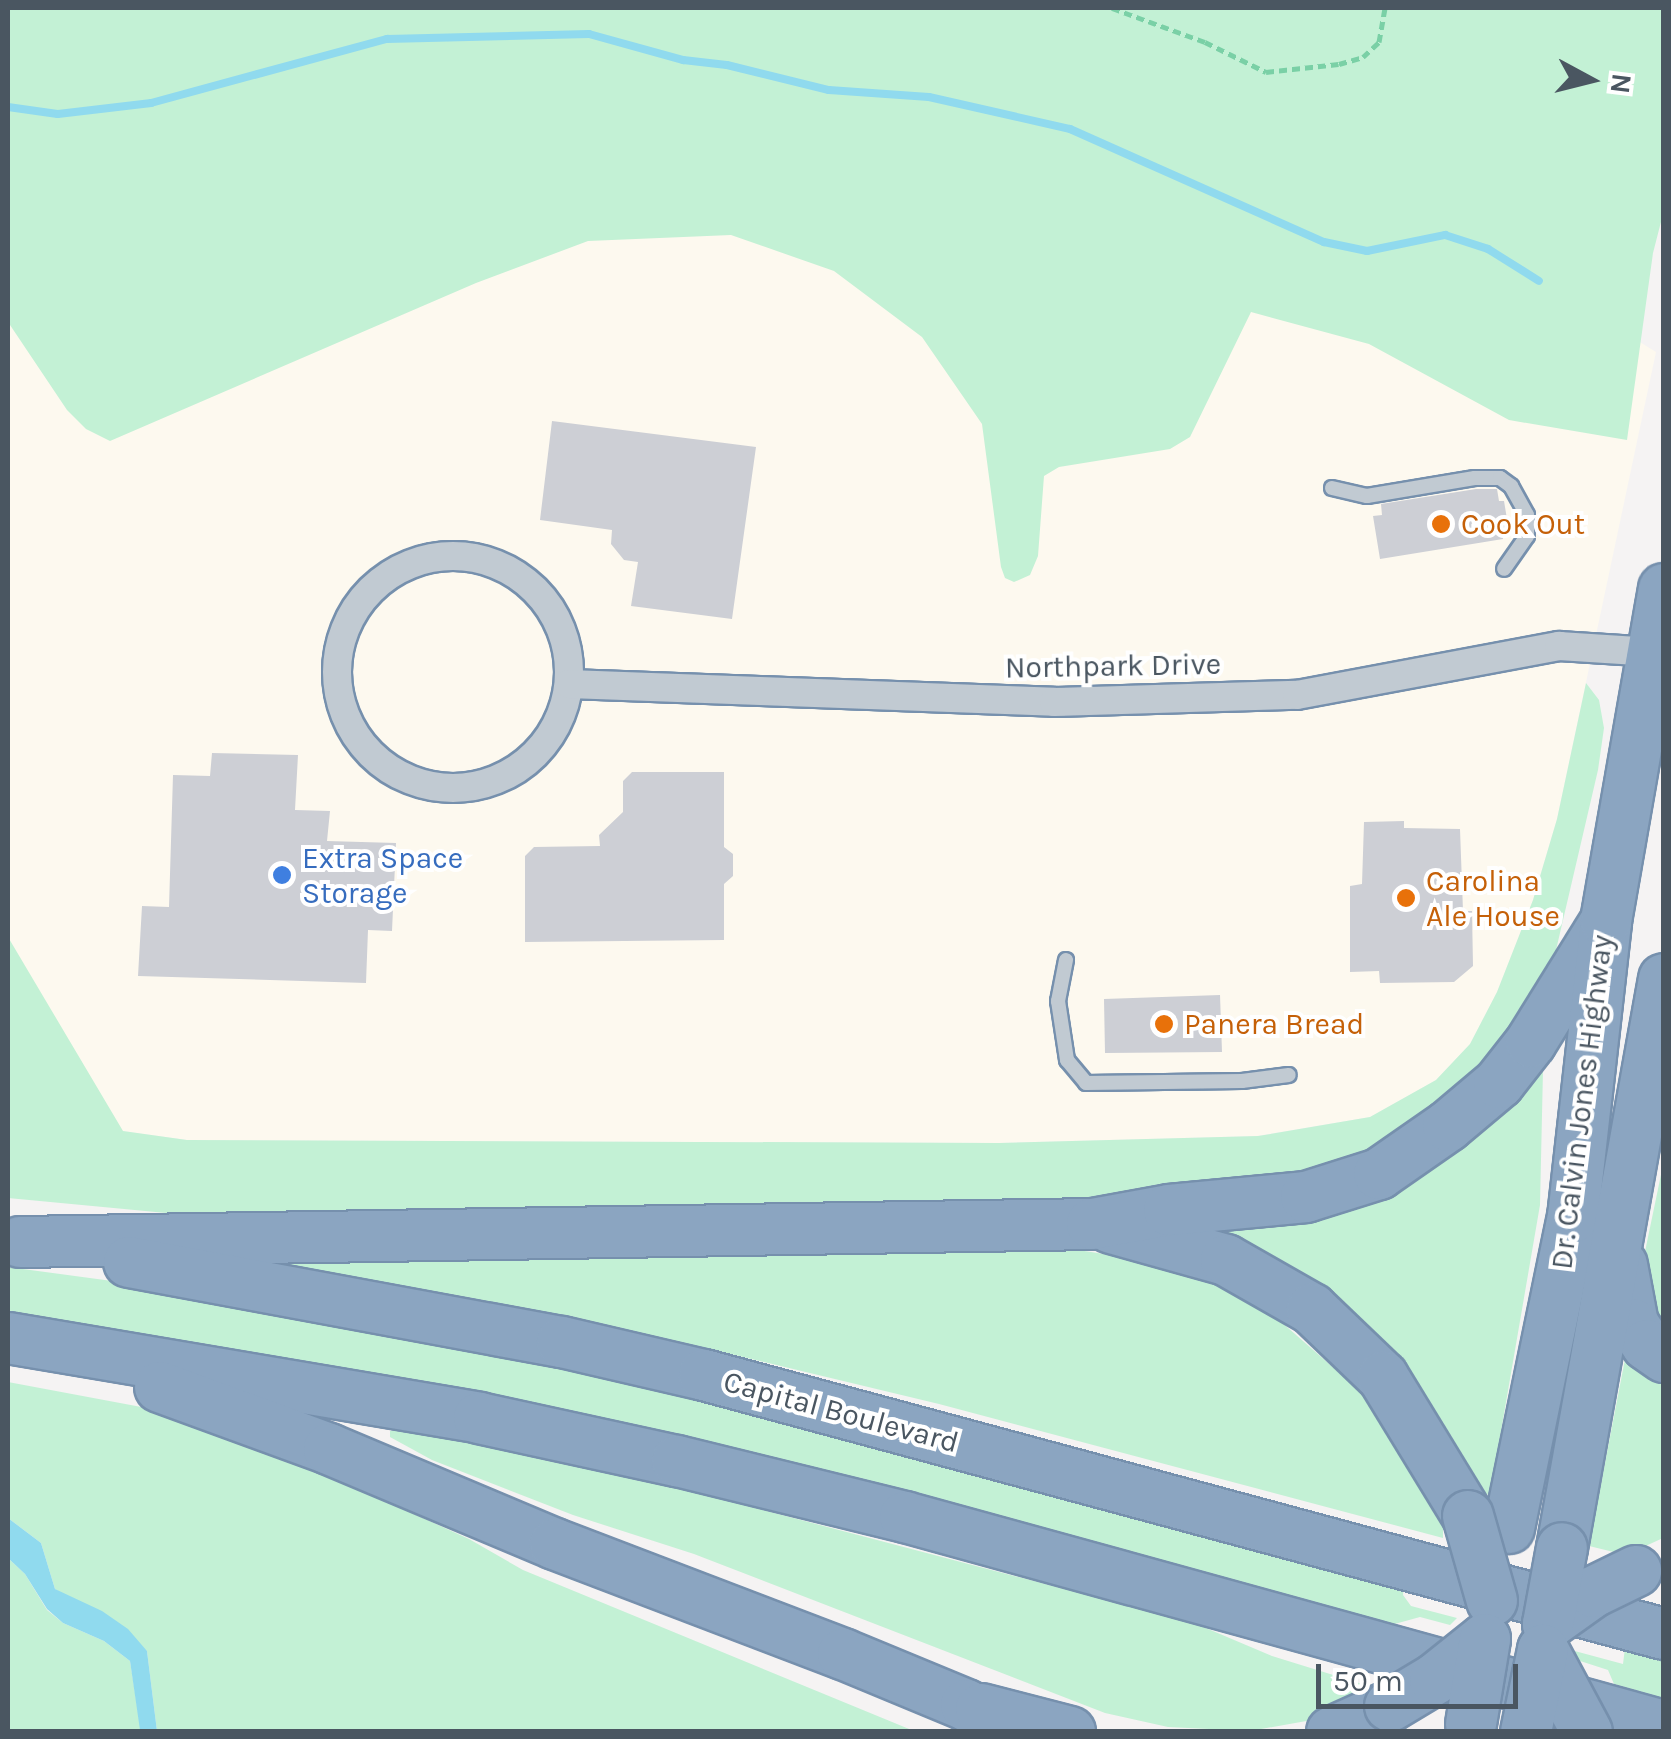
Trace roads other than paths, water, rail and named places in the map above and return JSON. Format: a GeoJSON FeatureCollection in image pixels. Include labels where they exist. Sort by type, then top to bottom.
{"type":"FeatureCollection","features":[{"type":"Feature","properties":{"kind":"highway","name":"Dr. Calvin Jones Highway"},"geometry":{"type":"LineString","coordinates":[[1488,1522],[1572,1216],[1606,921],[1664,589]]}},
{"type":"Feature","properties":{"kind":"highway"},"geometry":{"type":"LineString","coordinates":[[14,1242],[1092,1224],[1169,1210],[1306,1197],[1379,1174],[1448,1126],[1498,1083],[1531,1042],[1606,921]]}},
{"type":"Feature","properties":{"kind":"highway","name":"Dr. Calvin Jones Highway"},"geometry":{"type":"LineString","coordinates":[[1517,1631],[1562,1548],[1664,979]]}},
{"type":"Feature","properties":{"kind":"highway"},"geometry":{"type":"LineString","coordinates":[[1626,1195],[1622,1264],[1626,1304],[1632,1324],[1664,1357]]}},
{"type":"Feature","properties":{"kind":"highway"},"geometry":{"type":"LineString","coordinates":[[1092,1224],[1226,1260],[1312,1309],[1383,1377],[1488,1522],[1517,1631],[1525,1732]]}},
{"type":"Feature","properties":{"kind":"highway","name":"Capital Boulevard"},"geometry":{"type":"LineString","coordinates":[[14,1242],[562,1342],[686,1371],[1664,1634]]}},
{"type":"Feature","properties":{"kind":"highway"},"geometry":{"type":"LineString","coordinates":[[22,1340],[330,1449],[554,1544],[966,1705],[1070,1732]]}},
{"type":"Feature","properties":{"kind":"highway"},"geometry":{"type":"LineString","coordinates":[[22,1340],[479,1418],[677,1461],[905,1518],[1664,1726]]}},
{"type":"Feature","properties":{"kind":"highway"},"geometry":{"type":"LineString","coordinates":[[1332,1732],[1390,1706],[1517,1631],[1650,1565]]}},
{"type":"Feature","properties":{"kind":"highway"},"geometry":{"type":"LineString","coordinates":[[1470,1728],[1517,1631]]}},
{"type":"Feature","properties":{"kind":"highway"},"geometry":{"type":"LineString","coordinates":[[1517,1631],[1586,1732]]}},
{"type":"Feature","properties":{"kind":"highway"},"geometry":{"type":"LineString","coordinates":[[966,1705],[1011,1732]]}},
{"type":"Feature","properties":{"kind":"street"},"geometry":{"type":"LineString","coordinates":[[459,554],[508,569],[548,603],[568,651],[569,684],[556,728],[521,766],[486,784],[448,789],[421,784],[376,760],[346,718],[336,666],[340,640],[366,594],[408,564],[459,554]]}},
{"type":"Feature","properties":{"kind":"street","name":"Northpark Drive"},"geometry":{"type":"LineString","coordinates":[[569,684],[881,699],[1092,701],[1297,694],[1559,646],[1653,652]]}},
{"type":"Feature","properties":{"kind":"lane"},"geometry":{"type":"LineString","coordinates":[[1332,488],[1367,496],[1475,478],[1500,478],[1511,486],[1527,515],[1527,536],[1504,569]]}},
{"type":"Feature","properties":{"kind":"lane"},"geometry":{"type":"LineString","coordinates":[[1066,960],[1058,1001],[1067,1060],[1086,1083],[1242,1081],[1289,1075]]}},
{"type":"Feature","properties":{"kind":"water"},"geometry":{"type":"Polygon","coordinates":[[[8,1518],[41,1543],[55,1589],[102,1611],[128,1629],[147,1651],[157,1731],[140,1730],[130,1661],[104,1641],[63,1623],[47,1609],[25,1574],[8,1558],[8,1518]]]}},
{"type":"Feature","properties":{"kind":"waterway"},"geometry":{"type":"LineString","coordinates":[[8,107],[58,114],[151,103],[387,39],[589,34],[683,60],[727,65],[829,90],[929,97],[1070,129],[1324,242],[1367,251],[1445,235],[1488,249],[1539,281]]}},
{"type":"Feature","properties":{"kind":"place","name":"Cook Out"},"geometry":{"type":"Point","coordinates":[1441,524]}},
{"type":"Feature","properties":{"kind":"place","name":"Extra Space Storage"},"geometry":{"type":"Point","coordinates":[282,875]}},
{"type":"Feature","properties":{"kind":"place","name":"Carolina Ale House"},"geometry":{"type":"Point","coordinates":[1406,898]}},
{"type":"Feature","properties":{"kind":"place","name":"Panera Bread"},"geometry":{"type":"Point","coordinates":[1164,1024]}}]}
